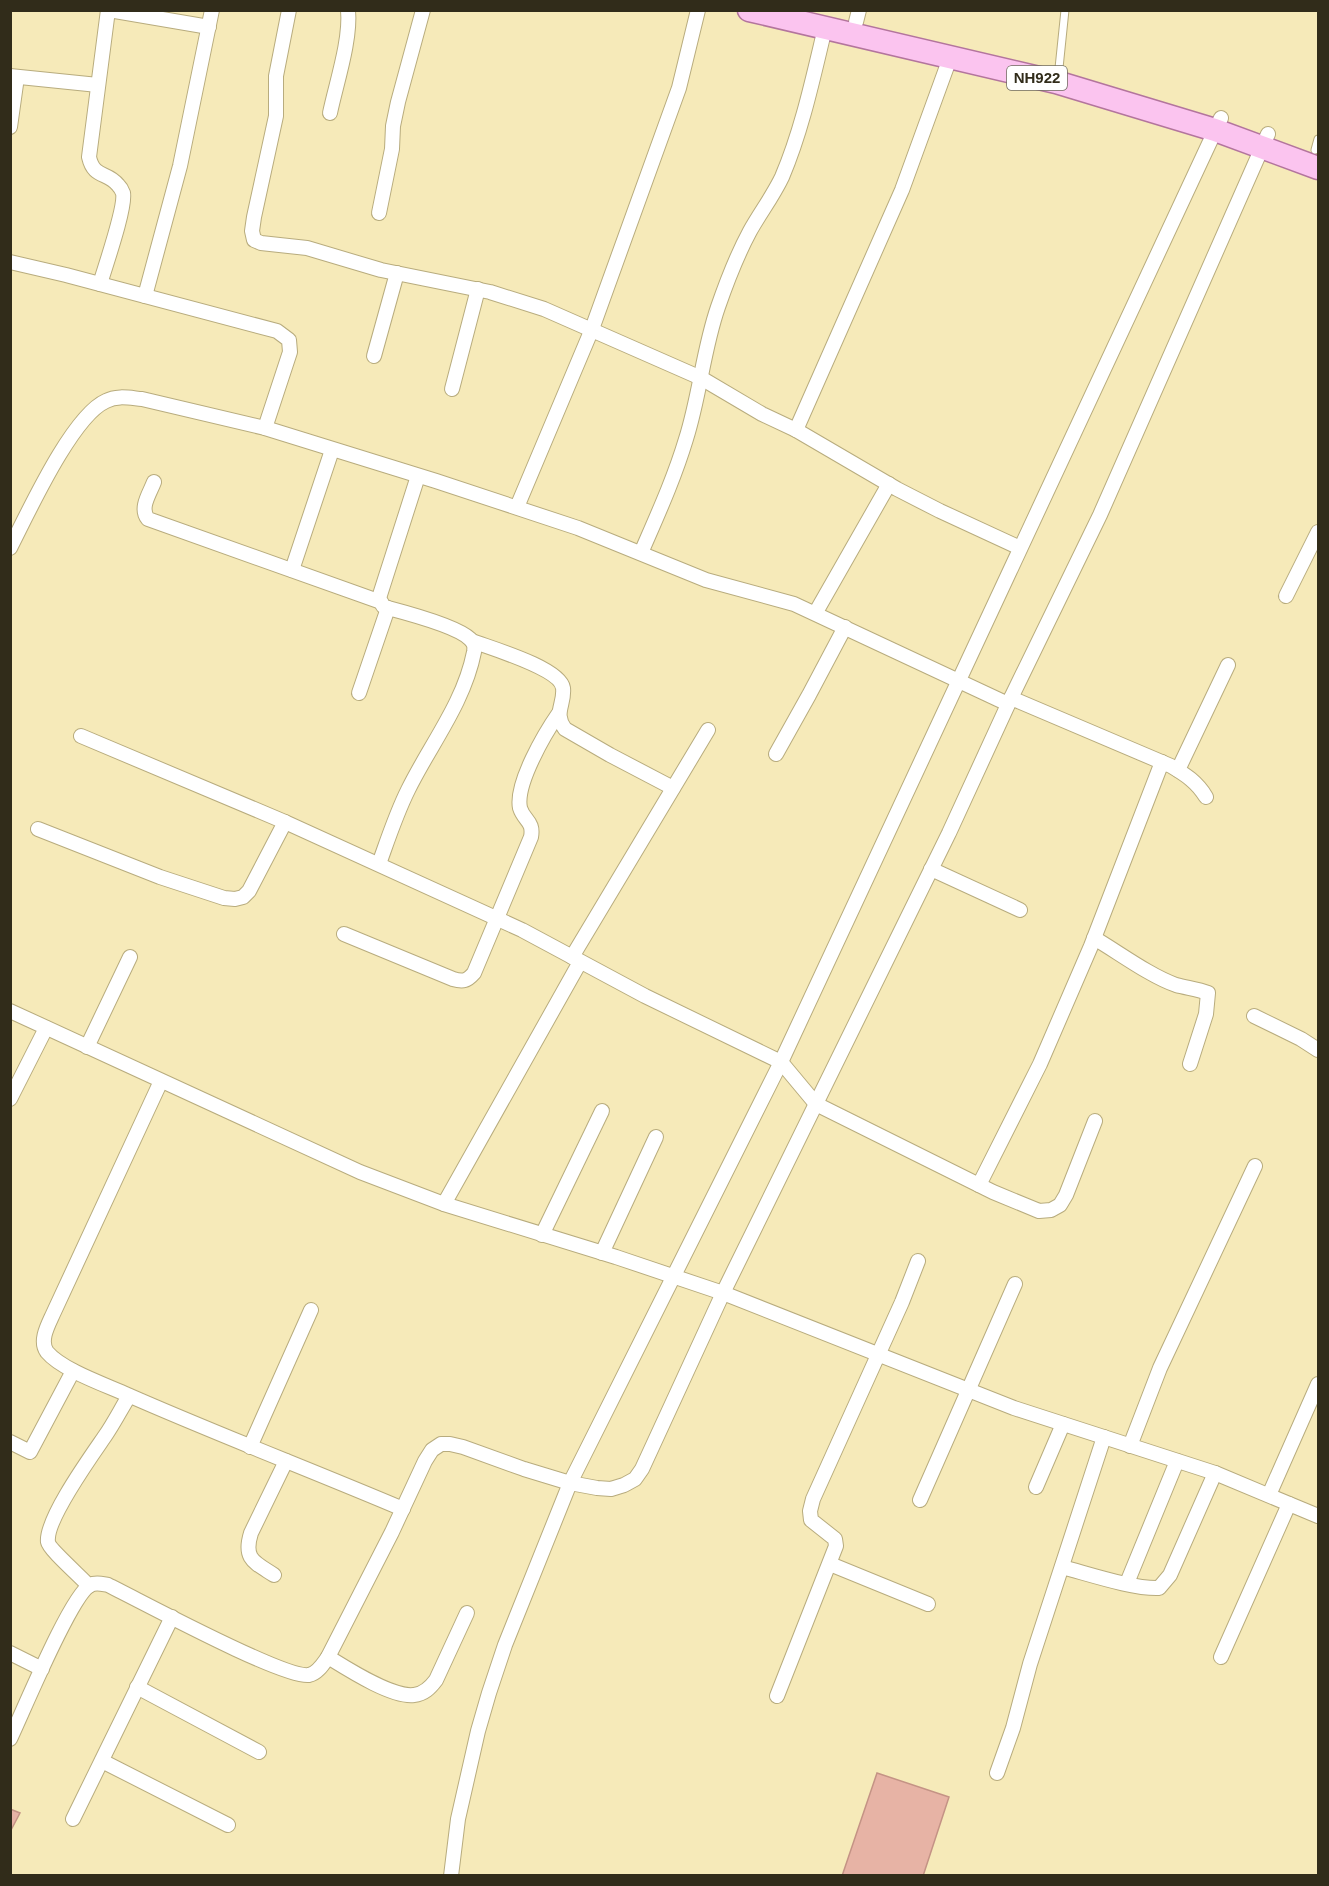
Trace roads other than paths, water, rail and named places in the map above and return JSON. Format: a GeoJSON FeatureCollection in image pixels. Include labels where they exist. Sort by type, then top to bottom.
{"type":"FeatureCollection","features":[{"type":"Feature","properties":{"kind":"main road","name":"NH922"},"geometry":{"type":"LineString","coordinates":[[749,10],[1056,82],[1218,124]]}},
{"type":"Feature","properties":{"kind":"main road"},"geometry":{"type":"LineString","coordinates":[[810,10],[858,16],[1059,68],[1266,140],[1318,152]]}},
{"type":"Feature","properties":{"kind":"street"},"geometry":{"type":"LineString","coordinates":[[100,284],[123,203],[120,186],[96,172],[91,166],[90,149],[109,10],[208,27]]}},
{"type":"Feature","properties":{"kind":"street"},"geometry":{"type":"LineString","coordinates":[[145,296],[180,166],[212,10]]}},
{"type":"Feature","properties":{"kind":"street"},"geometry":{"type":"LineString","coordinates":[[289,10],[276,76],[276,116],[252,237],[256,242],[307,248],[372,268],[478,289],[544,309],[701,378],[889,484],[940,511],[1020,548]]}},
{"type":"Feature","properties":{"kind":"street"},"geometry":{"type":"LineString","coordinates":[[330,113],[348,29],[348,10]]}},
{"type":"Feature","properties":{"kind":"street"},"geometry":{"type":"LineString","coordinates":[[379,213],[392,149],[393,126],[398,102],[423,10]]}},
{"type":"Feature","properties":{"kind":"street"},"geometry":{"type":"LineString","coordinates":[[517,507],[592,329],[680,88],[698,10]]}},
{"type":"Feature","properties":{"kind":"street"},"geometry":{"type":"LineString","coordinates":[[641,553],[671,483],[686,440],[708,340],[736,259],[750,231],[775,193],[795,142],[825,28]]}},
{"type":"Feature","properties":{"kind":"street"},"geometry":{"type":"LineString","coordinates":[[796,430],[902,190],[950,58]]}},
{"type":"Feature","properties":{"kind":"street"},"geometry":{"type":"LineString","coordinates":[[10,127],[14,76],[98,86]]}},
{"type":"Feature","properties":{"kind":"street"},"geometry":{"type":"LineString","coordinates":[[451,1875],[458,1819],[489,1693],[516,1614],[570,1483],[781,1062],[1218,124]]}},
{"type":"Feature","properties":{"kind":"street"},"geometry":{"type":"LineString","coordinates":[[10,1738],[67,1619],[89,1586],[97,1583],[108,1585],[230,1646],[306,1676],[315,1673],[328,1656],[425,1461],[432,1450],[441,1444],[463,1447],[570,1483],[597,1488],[611,1489],[635,1479],[642,1469],[723,1293],[931,869],[1100,515],[1266,140]]}},
{"type":"Feature","properties":{"kind":"street"},"geometry":{"type":"LineString","coordinates":[[10,262],[277,331],[289,339],[291,344],[289,359],[265,428]]}},
{"type":"Feature","properties":{"kind":"street"},"geometry":{"type":"LineString","coordinates":[[374,356],[397,273]]}},
{"type":"Feature","properties":{"kind":"street"},"geometry":{"type":"LineString","coordinates":[[452,389],[478,289]]}},
{"type":"Feature","properties":{"kind":"street"},"geometry":{"type":"LineString","coordinates":[[10,548],[55,463],[88,414],[105,401],[122,397],[142,399],[265,428],[517,507],[578,528],[706,580],[771,597],[816,612],[958,681],[1162,762],[1188,776],[1200,786],[1206,797]]}},
{"type":"Feature","properties":{"kind":"street"},"geometry":{"type":"LineString","coordinates":[[292,570],[332,450]]}},
{"type":"Feature","properties":{"kind":"street"},"geometry":{"type":"LineString","coordinates":[[384,605],[379,598],[380,591],[418,476]]}},
{"type":"Feature","properties":{"kind":"street"},"geometry":{"type":"LineString","coordinates":[[154,482],[144,509],[144,515],[148,519],[448,627],[468,637],[475,646],[472,662],[460,691],[435,743],[408,789],[379,864]]}},
{"type":"Feature","properties":{"kind":"street"},"geometry":{"type":"LineString","coordinates":[[816,612],[889,484]]}},
{"type":"Feature","properties":{"kind":"street"},"geometry":{"type":"LineString","coordinates":[[1286,596],[1318,532]]}},
{"type":"Feature","properties":{"kind":"street"},"geometry":{"type":"LineString","coordinates":[[359,693],[384,605]]}},
{"type":"Feature","properties":{"kind":"street"},"geometry":{"type":"LineString","coordinates":[[776,754],[845,627]]}},
{"type":"Feature","properties":{"kind":"street"},"geometry":{"type":"LineString","coordinates":[[472,641],[517,657],[561,680],[563,689],[559,713],[560,722],[565,729],[673,788]]}},
{"type":"Feature","properties":{"kind":"street"},"geometry":{"type":"LineString","coordinates":[[1178,770],[1228,665]]}},
{"type":"Feature","properties":{"kind":"street"},"geometry":{"type":"LineString","coordinates":[[344,934],[461,981],[468,980],[474,973],[531,837],[532,830],[520,807],[521,795],[535,752],[559,713]]}},
{"type":"Feature","properties":{"kind":"street"},"geometry":{"type":"LineString","coordinates":[[444,1204],[576,960],[708,730]]}},
{"type":"Feature","properties":{"kind":"street"},"geometry":{"type":"LineString","coordinates":[[81,736],[285,822],[497,918],[645,996],[781,1062],[816,1104],[1025,1206],[1039,1211],[1051,1210],[1060,1205],[1066,1196],[1095,1121]]}},
{"type":"Feature","properties":{"kind":"street"},"geometry":{"type":"LineString","coordinates":[[979,1185],[1040,1064],[1094,938],[1162,762]]}},
{"type":"Feature","properties":{"kind":"street"},"geometry":{"type":"LineString","coordinates":[[38,830],[195,890],[235,899],[243,897],[249,891],[285,822]]}},
{"type":"Feature","properties":{"kind":"street"},"geometry":{"type":"LineString","coordinates":[[931,869],[1020,910]]}},
{"type":"Feature","properties":{"kind":"street"},"geometry":{"type":"LineString","coordinates":[[1094,938],[1176,985],[1208,993],[1206,1014],[1190,1064]]}},
{"type":"Feature","properties":{"kind":"street"},"geometry":{"type":"LineString","coordinates":[[87,1047],[130,957]]}},
{"type":"Feature","properties":{"kind":"street"},"geometry":{"type":"LineString","coordinates":[[10,1011],[360,1172],[444,1204],[602,1252],[723,1293],[1014,1408],[1215,1473],[1318,1516]]}},
{"type":"Feature","properties":{"kind":"street"},"geometry":{"type":"LineString","coordinates":[[1254,1016],[1318,1050]]}},
{"type":"Feature","properties":{"kind":"street"},"geometry":{"type":"LineString","coordinates":[[10,1099],[46,1028]]}},
{"type":"Feature","properties":{"kind":"street"},"geometry":{"type":"LineString","coordinates":[[160,1081],[46,1332],[43,1343],[46,1350],[52,1357],[73,1371],[402,1509]]}},
{"type":"Feature","properties":{"kind":"street"},"geometry":{"type":"LineString","coordinates":[[542,1235],[602,1111]]}},
{"type":"Feature","properties":{"kind":"street"},"geometry":{"type":"LineString","coordinates":[[602,1252],[656,1137]]}},
{"type":"Feature","properties":{"kind":"street"},"geometry":{"type":"LineString","coordinates":[[1130,1446],[1160,1368],[1255,1166]]}},
{"type":"Feature","properties":{"kind":"street"},"geometry":{"type":"LineString","coordinates":[[777,1696],[836,1546],[835,1539],[811,1520],[810,1511],[825,1470],[879,1354],[918,1261]]}},
{"type":"Feature","properties":{"kind":"street"},"geometry":{"type":"LineString","coordinates":[[920,1500],[1015,1284]]}},
{"type":"Feature","properties":{"kind":"street"},"geometry":{"type":"LineString","coordinates":[[250,1447],[311,1310]]}},
{"type":"Feature","properties":{"kind":"street"},"geometry":{"type":"LineString","coordinates":[[10,1442],[30,1452],[73,1371]]}},
{"type":"Feature","properties":{"kind":"street"},"geometry":{"type":"LineString","coordinates":[[1269,1495],[1318,1384]]}},
{"type":"Feature","properties":{"kind":"street"},"geometry":{"type":"LineString","coordinates":[[89,1586],[53,1551],[48,1543],[49,1533],[65,1498],[129,1396]]}},
{"type":"Feature","properties":{"kind":"street"},"geometry":{"type":"LineString","coordinates":[[1036,1487],[1064,1424]]}},
{"type":"Feature","properties":{"kind":"street"},"geometry":{"type":"LineString","coordinates":[[998,1773],[1030,1664],[1104,1437]]}},
{"type":"Feature","properties":{"kind":"street"},"geometry":{"type":"LineString","coordinates":[[274,1575],[252,1559],[248,1553],[247,1544],[286,1461]]}},
{"type":"Feature","properties":{"kind":"street"},"geometry":{"type":"LineString","coordinates":[[1127,1583],[1178,1461]]}},
{"type":"Feature","properties":{"kind":"street"},"geometry":{"type":"LineString","coordinates":[[1062,1567],[1150,1588],[1159,1588],[1170,1575],[1215,1473]]}},
{"type":"Feature","properties":{"kind":"street"},"geometry":{"type":"LineString","coordinates":[[1221,1657],[1289,1504]]}},
{"type":"Feature","properties":{"kind":"street"},"geometry":{"type":"LineString","coordinates":[[830,1564],[928,1604]]}},
{"type":"Feature","properties":{"kind":"street"},"geometry":{"type":"LineString","coordinates":[[328,1656],[354,1673],[397,1693],[411,1696],[422,1693],[430,1689],[436,1680],[467,1613]]}},
{"type":"Feature","properties":{"kind":"street"},"geometry":{"type":"LineString","coordinates":[[73,1819],[172,1617]]}},
{"type":"Feature","properties":{"kind":"street"},"geometry":{"type":"LineString","coordinates":[[10,1653],[42,1669]]}},
{"type":"Feature","properties":{"kind":"street"},"geometry":{"type":"LineString","coordinates":[[137,1687],[259,1752]]}},
{"type":"Feature","properties":{"kind":"street"},"geometry":{"type":"LineString","coordinates":[[102,1761],[228,1826]]}},
{"type":"Feature","properties":{"kind":"lane"},"geometry":{"type":"LineString","coordinates":[[1059,68],[1065,10]]}}]}
